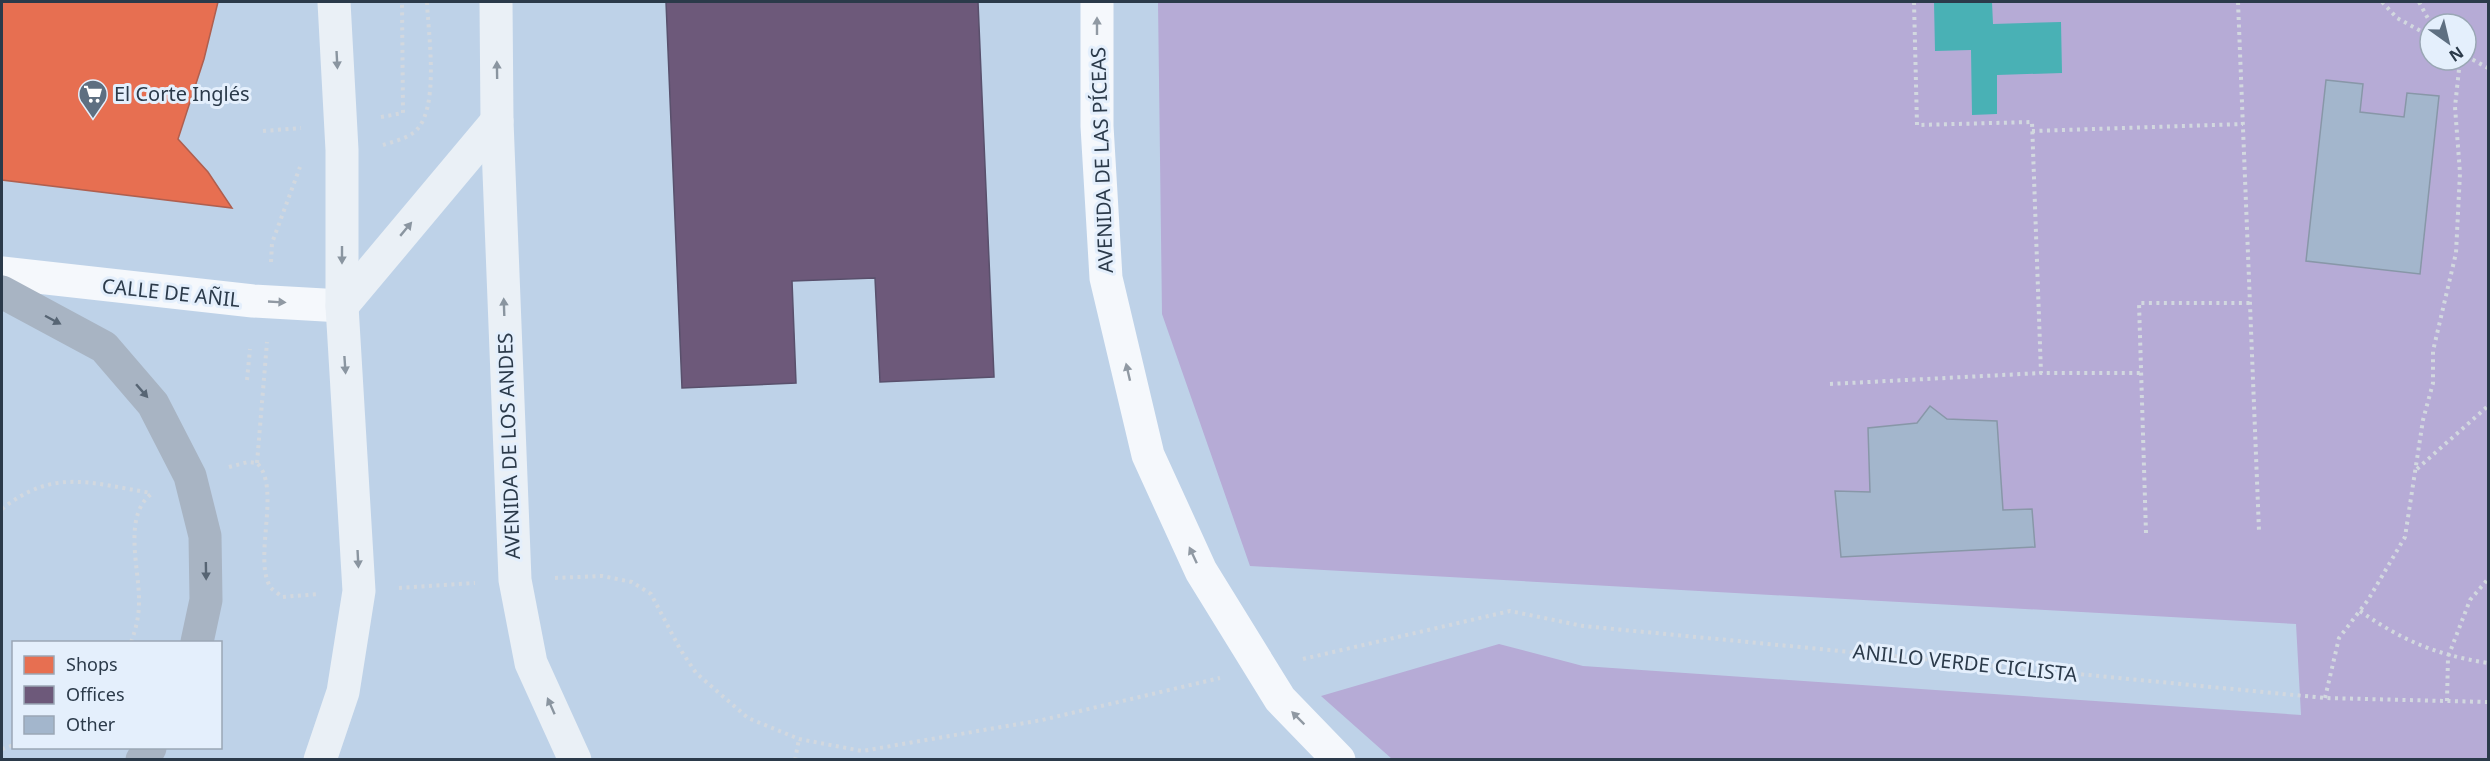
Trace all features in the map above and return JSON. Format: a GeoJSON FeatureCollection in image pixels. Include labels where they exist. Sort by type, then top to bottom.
{"type":"FeatureCollection","features":[{"type":"Feature","properties":{"kind":"highway"},"geometry":{"type":"LineString","coordinates":[[2,292],[104,347],[153,404],[190,476],[206,536],[206,600],[196,641]]}},
{"type":"Feature","properties":{"kind":"main road"},"geometry":{"type":"LineString","coordinates":[[320,759],[343,692],[359,591],[342,306],[342,150],[334,2]]}},
{"type":"Feature","properties":{"kind":"main road","name":"AVENIDA DE LOS ANDES"},"geometry":{"type":"LineString","coordinates":[[496,2],[498,121],[515,580],[531,663],[575,759]]}},
{"type":"Feature","properties":{"kind":"main road"},"geometry":{"type":"LineString","coordinates":[[342,306],[498,121]]}},
{"type":"Feature","properties":{"kind":"street","name":"AVENIDA DE LAS PÍCEAS"},"geometry":{"type":"LineString","coordinates":[[1098,2],[1096,126],[1106,278],[1148,455],[1201,571],[1280,699],[1340,759]]}},
{"type":"Feature","properties":{"kind":"street","name":"CALLE DE AÑIL"},"geometry":{"type":"LineString","coordinates":[[2,273],[253,301],[342,306]]}},
{"type":"Feature","properties":{"kind":"path"},"geometry":{"type":"LineString","coordinates":[[374,119],[403,113],[402,2]]}},
{"type":"Feature","properties":{"kind":"path"},"geometry":{"type":"LineString","coordinates":[[373,148],[414,133],[425,119],[431,95],[427,2]]}},
{"type":"Feature","properties":{"kind":"path"},"geometry":{"type":"LineString","coordinates":[[1914,2],[1917,125],[2032,122],[2041,373]]}},
{"type":"Feature","properties":{"kind":"path"},"geometry":{"type":"LineString","coordinates":[[2238,2],[2259,531]]}},
{"type":"Feature","properties":{"kind":"path"},"geometry":{"type":"LineString","coordinates":[[2382,2],[2397,18],[2418,29]]}},
{"type":"Feature","properties":{"kind":"path"},"geometry":{"type":"LineString","coordinates":[[2325,698],[2339,638],[2360,611],[2405,537],[2423,420],[2433,383],[2433,351],[2456,253],[2460,173],[2455,107],[2459,72]]}},
{"type":"Feature","properties":{"kind":"path"},"geometry":{"type":"LineString","coordinates":[[2032,131],[2243,124]]}},
{"type":"Feature","properties":{"kind":"path"},"geometry":{"type":"LineString","coordinates":[[263,131],[310,128]]}},
{"type":"Feature","properties":{"kind":"path"},"geometry":{"type":"LineString","coordinates":[[272,243],[302,159]]}},
{"type":"Feature","properties":{"kind":"path"},"geometry":{"type":"LineString","coordinates":[[2146,533],[2139,303],[2250,303]]}},
{"type":"Feature","properties":{"kind":"path"},"geometry":{"type":"LineString","coordinates":[[247,380],[250,349]]}},
{"type":"Feature","properties":{"kind":"path"},"geometry":{"type":"LineString","coordinates":[[257,464],[267,352]]}},
{"type":"Feature","properties":{"kind":"path"},"geometry":{"type":"LineString","coordinates":[[1830,384],[2041,373],[2141,373]]}},
{"type":"Feature","properties":{"kind":"path"},"geometry":{"type":"LineString","coordinates":[[2416,470],[2488,406]]}},
{"type":"Feature","properties":{"kind":"path"},"geometry":{"type":"LineString","coordinates":[[2,509],[19,496],[46,485],[71,480],[151,493]]}},
{"type":"Feature","properties":{"kind":"path"},"geometry":{"type":"LineString","coordinates":[[580,576],[602,576],[632,582],[651,594],[680,649],[696,673],[748,718],[799,739],[862,751],[1042,720]]}},
{"type":"Feature","properties":{"kind":"path"},"geometry":{"type":"LineString","coordinates":[[2447,701],[2448,657],[2470,600],[2488,579]]}},
{"type":"Feature","properties":{"kind":"path"},"geometry":{"type":"LineString","coordinates":[[393,588],[476,583]]}},
{"type":"Feature","properties":{"kind":"path","name":"ANILLO VERDE CICLISTA"},"geometry":{"type":"LineString","coordinates":[[1444,626],[1510,611],[1583,626],[2325,698],[2488,702]]}},
{"type":"Feature","properties":{"kind":"path"},"geometry":{"type":"LineString","coordinates":[[2360,611],[2393,634],[2448,657],[2488,663]]}},
{"type":"Feature","properties":{"kind":"path"},"geometry":{"type":"LineString","coordinates":[[795,759],[799,739]]}},
{"type":"Feature","properties":{"kind":"shaded area"},"geometry":{"type":"Polygon","coordinates":[[[1158,2],[2488,2],[2488,759],[1392,759],[1321,696],[1499,644],[1583,666],[2301,715],[2296,624],[1250,566],[1162,314],[1158,2]]]}},
{"type":"Feature","properties":{"kind":"shaded area"},"geometry":{"type":"Polygon","coordinates":[[[1934,2],[1992,2],[1993,24],[2061,22],[2062,73],[1997,75],[1997,114],[1972,115],[1971,50],[1935,51],[1934,2]]]}},
{"type":"Feature","properties":{"kind":"building: Shops","name":"El Corte Inglés"},"geometry":{"type":"Polygon","coordinates":[[[2,2],[218,2],[204,59],[178,139],[208,172],[232,208],[2,180],[2,2]]]}},
{"type":"Feature","properties":{"kind":"building: Offices"},"geometry":{"type":"Polygon","coordinates":[[[666,2],[978,2],[994,377],[880,382],[875,278],[792,281],[796,383],[682,388],[666,2]]]}},
{"type":"Feature","properties":{"kind":"building: Other"},"geometry":{"type":"Polygon","coordinates":[[[2326,80],[2363,84],[2360,112],[2404,117],[2407,93],[2439,96],[2420,274],[2306,261],[2326,80]]]}},
{"type":"Feature","properties":{"kind":"building: Other"},"geometry":{"type":"Polygon","coordinates":[[[1930,406],[1947,419],[1997,421],[2003,510],[2032,509],[2035,547],[1841,557],[1835,491],[1870,492],[1868,428],[1917,423],[1930,406]]]}},
{"type":"Feature","properties":{"kind":"place","name":"El Corte Inglés"},"geometry":{"type":"Point","coordinates":[93,120]}}]}
